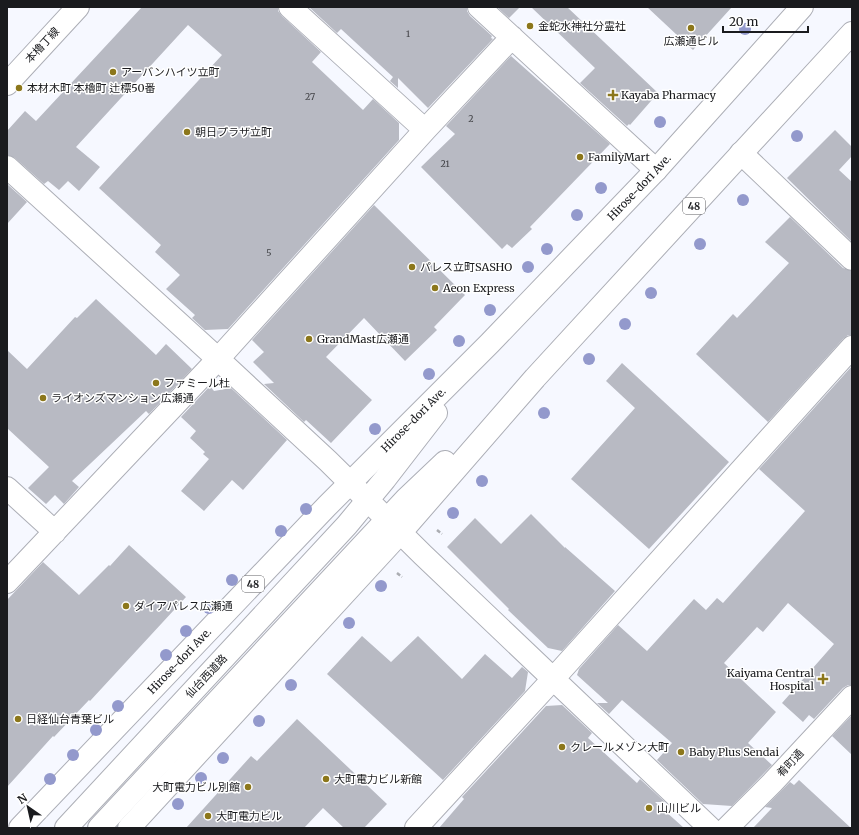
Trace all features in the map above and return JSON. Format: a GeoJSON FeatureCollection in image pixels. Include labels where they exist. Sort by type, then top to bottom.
{"type":"FeatureCollection","features":[{"type":"Feature","properties":{"kind":"main road","name":"本櫓丁線"},"geometry":{"type":"LineString","coordinates":[[7,84],[78,7]]}},
{"type":"Feature","properties":{"kind":"main road"},"geometry":{"type":"LineString","coordinates":[[290,7],[425,130]]}},
{"type":"Feature","properties":{"kind":"main road"},"geometry":{"type":"LineString","coordinates":[[479,7],[656,170]]}},
{"type":"Feature","properties":{"kind":"main road","name":"Hirose-dori Ave."},"geometry":{"type":"LineString","coordinates":[[20,828],[350,483],[490,343],[656,170],[802,7]]}},
{"type":"Feature","properties":{"kind":"main road","name":"48"},"geometry":{"type":"LineString","coordinates":[[129,828],[394,526],[535,378],[852,33]]}},
{"type":"Feature","properties":{"kind":"main road"},"geometry":{"type":"LineString","coordinates":[[7,582],[218,359],[425,130],[512,37]]}},
{"type":"Feature","properties":{"kind":"main road"},"geometry":{"type":"LineString","coordinates":[[741,153],[852,259]]}},
{"type":"Feature","properties":{"kind":"main road"},"geometry":{"type":"LineString","coordinates":[[7,167],[218,359],[350,483],[710,828]]}},
{"type":"Feature","properties":{"kind":"main road","name":"48"},"geometry":{"type":"LineString","coordinates":[[368,500],[490,343]]}},
{"type":"Feature","properties":{"kind":"main road"},"geometry":{"type":"LineString","coordinates":[[416,828],[554,678],[852,346]]}},
{"type":"Feature","properties":{"kind":"main road"},"geometry":{"type":"LineString","coordinates":[[7,488],[55,532]]}},
{"type":"Feature","properties":{"kind":"main road","name":"仙台西道路"},"geometry":{"type":"LineString","coordinates":[[66,828],[347,525],[368,500]]}},
{"type":"Feature","properties":{"kind":"main road","name":"48"},"geometry":{"type":"LineString","coordinates":[[99,828],[366,542],[394,526]]}},
{"type":"Feature","properties":{"kind":"main road","name":"肴町通"},"geometry":{"type":"LineString","coordinates":[[727,828],[772,783],[852,697]]}},
{"type":"Feature","properties":{"kind":"building"},"geometry":{"type":"Polygon","coordinates":[[[142,7],[278,7],[278,11],[282,16],[321,52],[312,62],[363,110],[373,99],[399,123],[399,140],[228,329],[205,330],[192,318],[195,315],[166,289],[180,275],[155,252],[161,245],[99,188],[222,55],[188,25],[76,147],[100,167],[79,191],[68,181],[59,190],[48,181],[44,184],[15,158],[7,155],[7,131],[25,111],[36,121],[142,7]]]}},
{"type":"Feature","properties":{"kind":"building"},"geometry":{"type":"Polygon","coordinates":[[[309,7],[467,7],[467,11],[470,16],[492,36],[491,38],[493,39],[428,108],[398,78],[398,88],[390,81],[393,77],[341,29],[337,33],[309,7]]]}},
{"type":"Feature","properties":{"kind":"building"},"geometry":{"type":"Polygon","coordinates":[[[497,7],[520,7],[509,18],[497,7]]]}},
{"type":"Feature","properties":{"kind":"building"},"geometry":{"type":"Polygon","coordinates":[[[531,7],[567,7],[658,93],[630,125],[629,124],[627,126],[580,83],[595,68],[531,7]]]}},
{"type":"Feature","properties":{"kind":"building","name":"広瀬通ビル"},"geometry":{"type":"Polygon","coordinates":[[[647,7],[732,7],[693,50],[647,7]]]}},
{"type":"Feature","properties":{"kind":"building"},"geometry":{"type":"Polygon","coordinates":[[[511,56],[610,144],[530,227],[532,229],[512,248],[507,244],[502,249],[421,167],[455,134],[446,126],[511,56]]]}},
{"type":"Feature","properties":{"kind":"building"},"geometry":{"type":"Polygon","coordinates":[[[835,130],[852,147],[852,156],[839,170],[852,182],[852,242],[787,178],[835,130]]]}},
{"type":"Feature","properties":{"kind":"building"},"geometry":{"type":"Polygon","coordinates":[[[7,184],[27,202],[7,224],[7,184]]]}},
{"type":"Feature","properties":{"kind":"building"},"geometry":{"type":"Polygon","coordinates":[[[374,205],[465,295],[434,327],[437,330],[405,361],[364,318],[326,357],[372,400],[331,443],[306,420],[304,422],[264,384],[274,383],[253,362],[264,352],[252,340],[374,205]]]}},
{"type":"Feature","properties":{"kind":"building"},"geometry":{"type":"Polygon","coordinates":[[[790,217],[843,268],[852,271],[852,335],[848,335],[843,339],[768,422],[696,354],[733,314],[737,318],[789,263],[765,242],[790,217]]]}},
{"type":"Feature","properties":{"kind":"building"},"geometry":{"type":"Polygon","coordinates":[[[96,299],[156,355],[166,344],[192,369],[149,414],[146,411],[72,481],[79,487],[64,504],[55,495],[46,504],[28,488],[49,467],[7,428],[7,350],[27,369],[75,317],[77,318],[96,299]]]}},
{"type":"Feature","properties":{"kind":"building"},"geometry":{"type":"Polygon","coordinates":[[[622,363],[729,462],[649,549],[571,479],[635,408],[606,381],[622,363]]]}},
{"type":"Feature","properties":{"kind":"building"},"geometry":{"type":"Polygon","coordinates":[[[852,366],[852,685],[848,685],[843,688],[814,719],[809,715],[803,722],[782,703],[834,644],[788,603],[763,632],[757,627],[724,663],[776,712],[748,743],[772,765],[732,806],[703,804],[657,760],[672,743],[622,700],[609,714],[597,703],[608,703],[577,675],[579,669],[618,625],[647,651],[694,599],[706,610],[717,598],[723,603],[805,511],[759,469],[852,366]]]}},
{"type":"Feature","properties":{"kind":"building"},"geometry":{"type":"Polygon","coordinates":[[[210,386],[214,391],[231,388],[287,440],[243,490],[232,480],[204,511],[181,491],[209,459],[203,454],[205,452],[190,438],[196,431],[181,417],[210,386]]]}},
{"type":"Feature","properties":{"kind":"building"},"geometry":{"type":"Polygon","coordinates":[[[531,514],[565,548],[615,591],[562,651],[548,648],[508,610],[509,609],[447,547],[475,518],[501,544],[531,514]]]}},
{"type":"Feature","properties":{"kind":"building"},"geometry":{"type":"Polygon","coordinates":[[[129,545],[186,597],[90,701],[89,700],[54,737],[53,736],[7,787],[7,600],[43,562],[79,595],[109,565],[110,566],[129,545]]]}},
{"type":"Feature","properties":{"kind":"building"},"geometry":{"type":"Polygon","coordinates":[[[362,636],[391,662],[418,636],[462,679],[485,654],[512,678],[522,667],[528,672],[525,691],[443,780],[327,674],[362,636]]]}},
{"type":"Feature","properties":{"kind":"building"},"geometry":{"type":"Polygon","coordinates":[[[562,705],[592,733],[588,738],[637,783],[640,779],[665,802],[655,802],[684,828],[439,828],[464,799],[462,797],[546,706],[562,705]]]}},
{"type":"Feature","properties":{"kind":"building"},"geometry":{"type":"Polygon","coordinates":[[[852,715],[852,755],[832,736],[852,715]]]}},
{"type":"Feature","properties":{"kind":"building"},"geometry":{"type":"Polygon","coordinates":[[[297,719],[387,804],[364,828],[344,828],[323,808],[304,828],[186,828],[251,756],[257,761],[297,719]]]}},
{"type":"Feature","properties":{"kind":"building"},"geometry":{"type":"Polygon","coordinates":[[[799,780],[851,828],[753,828],[772,808],[765,807],[790,782],[794,785],[799,780]]]}},
{"type":"Feature","properties":{"kind":"place","name":"金蛇水神社分霊社"},"geometry":{"type":"Point","coordinates":[530,26]}},
{"type":"Feature","properties":{"kind":"place","name":"広瀬通ビル"},"geometry":{"type":"Point","coordinates":[691,28]}},
{"type":"Feature","properties":{"kind":"place","name":"アーバンハイツ立町"},"geometry":{"type":"Point","coordinates":[113,72]}},
{"type":"Feature","properties":{"kind":"place","name":"本材木町 本櫓町 辻標50番"},"geometry":{"type":"Point","coordinates":[19,88]}},
{"type":"Feature","properties":{"kind":"place","name":"Kayaba Pharmacy"},"geometry":{"type":"Point","coordinates":[613,95]}},
{"type":"Feature","properties":{"kind":"place","name":"朝日プラザ立町"},"geometry":{"type":"Point","coordinates":[187,132]}},
{"type":"Feature","properties":{"kind":"place","name":"FamilyMart"},"geometry":{"type":"Point","coordinates":[580,157]}},
{"type":"Feature","properties":{"kind":"place","name":"パレス立町SASHO"},"geometry":{"type":"Point","coordinates":[412,267]}},
{"type":"Feature","properties":{"kind":"place","name":"Aeon Express"},"geometry":{"type":"Point","coordinates":[435,288]}},
{"type":"Feature","properties":{"kind":"place","name":"GrandMast広瀬通"},"geometry":{"type":"Point","coordinates":[309,339]}},
{"type":"Feature","properties":{"kind":"place","name":"ファミール杜"},"geometry":{"type":"Point","coordinates":[156,383]}},
{"type":"Feature","properties":{"kind":"place","name":"ライオンズマンション広瀬通"},"geometry":{"type":"Point","coordinates":[43,398]}},
{"type":"Feature","properties":{"kind":"place","name":"ダイアパレス広瀬通"},"geometry":{"type":"Point","coordinates":[126,606]}},
{"type":"Feature","properties":{"kind":"place","name":"Kaiyama Central Hospital"},"geometry":{"type":"Point","coordinates":[823,679]}},
{"type":"Feature","properties":{"kind":"place","name":"日経仙台青葉ビル"},"geometry":{"type":"Point","coordinates":[18,719]}},
{"type":"Feature","properties":{"kind":"place","name":"クレールメゾン大町"},"geometry":{"type":"Point","coordinates":[562,747]}},
{"type":"Feature","properties":{"kind":"place","name":"Baby Plus Sendai"},"geometry":{"type":"Point","coordinates":[681,752]}},
{"type":"Feature","properties":{"kind":"place","name":"大町電力ビル新館"},"geometry":{"type":"Point","coordinates":[326,779]}},
{"type":"Feature","properties":{"kind":"place","name":"大町電力ビル別館"},"geometry":{"type":"Point","coordinates":[248,787]}},
{"type":"Feature","properties":{"kind":"place","name":"山川ビル"},"geometry":{"type":"Point","coordinates":[649,808]}},
{"type":"Feature","properties":{"kind":"place","name":"大町電力ビル"},"geometry":{"type":"Point","coordinates":[208,816]}}]}
